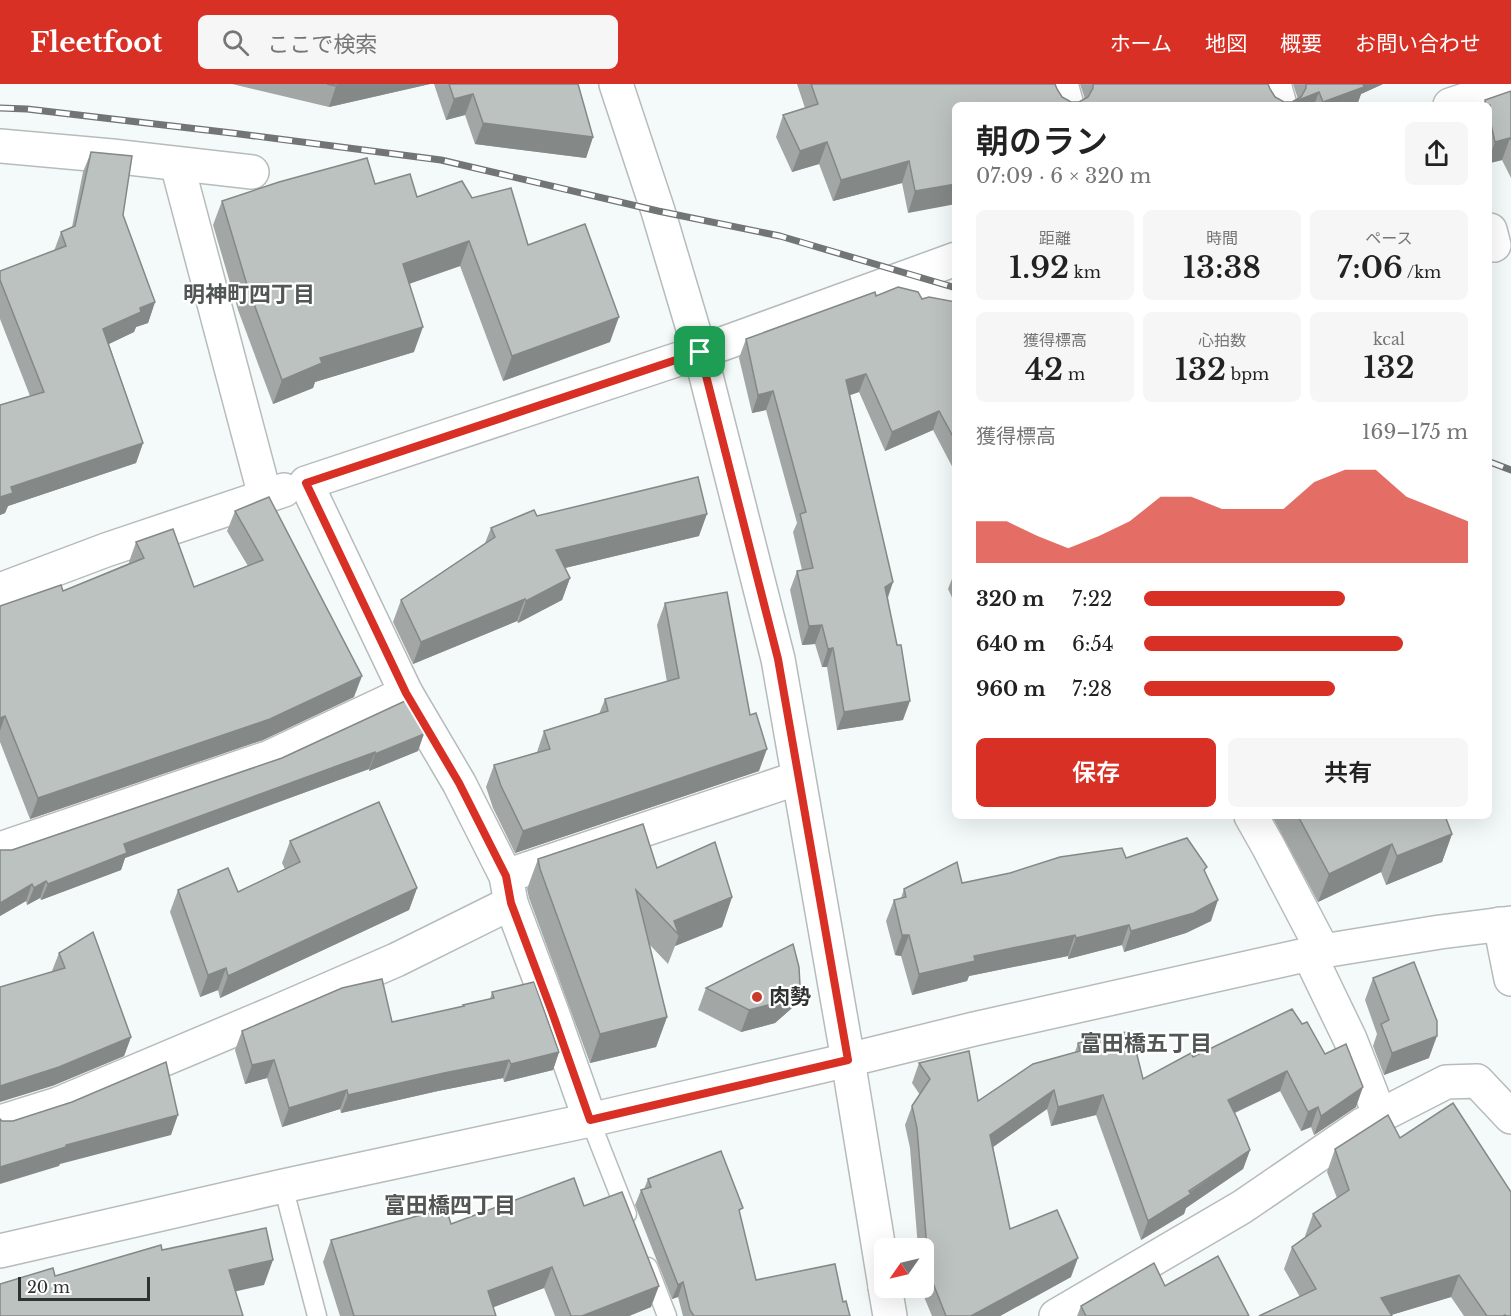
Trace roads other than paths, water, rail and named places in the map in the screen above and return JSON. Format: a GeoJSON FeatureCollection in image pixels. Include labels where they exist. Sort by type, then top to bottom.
{"type":"FeatureCollection","features":[{"type":"Feature","properties":{"kind":"street"},"geometry":{"type":"LineString","coordinates":[[616,84],[658,211],[700,352],[778,659],[877,1238]]}},
{"type":"Feature","properties":{"kind":"street"},"geometry":{"type":"LineString","coordinates":[[1061,84],[1066,102]]}},
{"type":"Feature","properties":{"kind":"street"},"geometry":{"type":"LineString","coordinates":[[1274,84],[1279,102]]}},
{"type":"Feature","properties":{"kind":"street"},"geometry":{"type":"LineString","coordinates":[[1459,102],[1510,84]]}},
{"type":"Feature","properties":{"kind":"street"},"geometry":{"type":"LineString","coordinates":[[0,146],[252,172]]}},
{"type":"Feature","properties":{"kind":"street"},"geometry":{"type":"LineString","coordinates":[[177,164],[265,496]]}},
{"type":"Feature","properties":{"kind":"street"},"geometry":{"type":"LineString","coordinates":[[0,590],[106,550],[700,352],[952,261]]}},
{"type":"Feature","properties":{"kind":"street"},"geometry":{"type":"LineString","coordinates":[[887,285],[952,302]]}},
{"type":"Feature","properties":{"kind":"street"},"geometry":{"type":"LineString","coordinates":[[306,483],[406,693],[459,783],[509,889],[590,1120]]}},
{"type":"Feature","properties":{"kind":"street"},"geometry":{"type":"LineString","coordinates":[[0,849],[270,757],[406,693]]}},
{"type":"Feature","properties":{"kind":"street"},"geometry":{"type":"LineString","coordinates":[[0,1122],[58,1104],[396,960],[509,889],[798,778]]}},
{"type":"Feature","properties":{"kind":"street"},"geometry":{"type":"LineString","coordinates":[[1253,819],[1269,846],[1316,952],[1380,1116]]}},
{"type":"Feature","properties":{"kind":"street"},"geometry":{"type":"LineString","coordinates":[[0,1251],[283,1186],[590,1120],[986,1026],[1316,952],[1505,924],[1511,979]]}},
{"type":"Feature","properties":{"kind":"street"},"geometry":{"type":"LineString","coordinates":[[1056,1316],[1242,1207],[1362,1125],[1446,1082],[1478,1081],[1511,1117]]}},
{"type":"Feature","properties":{"kind":"street"},"geometry":{"type":"LineString","coordinates":[[887,1298],[890,1316]]}},
{"type":"Feature","properties":{"kind":"lane"},"geometry":{"type":"LineString","coordinates":[[590,1120],[633,1229]]}},
{"type":"Feature","properties":{"kind":"lane"},"geometry":{"type":"LineString","coordinates":[[283,1186],[317,1316]]}},
{"type":"Feature","properties":{"kind":"lane"},"geometry":{"type":"LineString","coordinates":[[642,1251],[668,1316]]}},
{"type":"Feature","properties":{"kind":"railway"},"geometry":{"type":"LineString","coordinates":[[0,108],[27,109],[232,133],[441,160],[658,211],[780,236],[952,287]]}},
{"type":"Feature","properties":{"kind":"railway"},"geometry":{"type":"LineString","coordinates":[[1492,463],[1511,470]]}},
{"type":"Feature","properties":{"kind":"place","name":"肉勢"},"geometry":{"type":"Point","coordinates":[757,997]}},
{"type":"Feature","properties":{"kind":"district","name":"明神町四丁目"},"geometry":{"type":"Point","coordinates":[249,294]}},
{"type":"Feature","properties":{"kind":"district","name":"富田橋五丁目"},"geometry":{"type":"Point","coordinates":[1146,1043]}},
{"type":"Feature","properties":{"kind":"district","name":"富田橋四丁目"},"geometry":{"type":"Point","coordinates":[450,1205]}}]}
